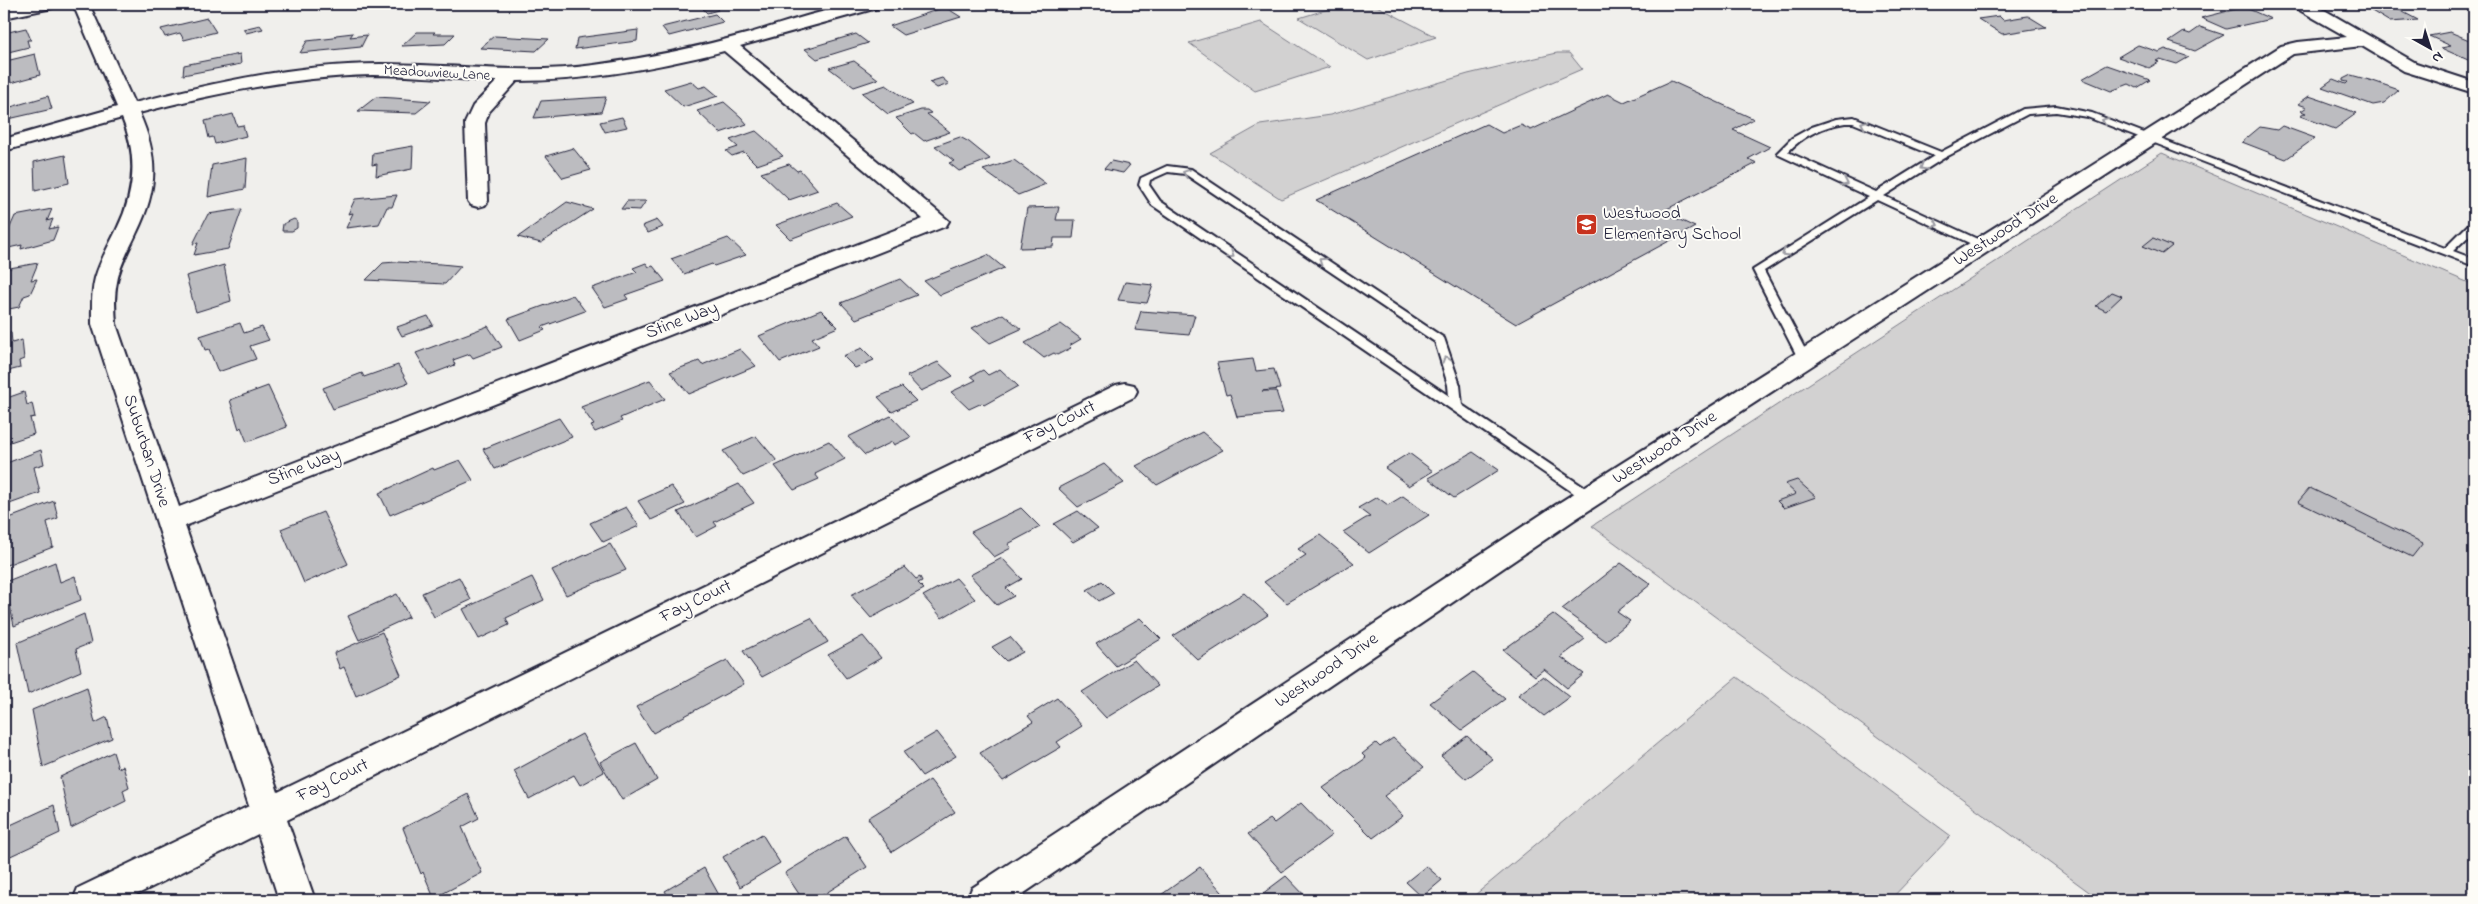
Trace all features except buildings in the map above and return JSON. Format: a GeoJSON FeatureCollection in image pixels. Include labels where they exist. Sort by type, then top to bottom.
{"type":"FeatureCollection","features":[{"type":"Feature","properties":{"kind":"street"},"geometry":{"type":"LineString","coordinates":[[4,13],[46,4]]}},
{"type":"Feature","properties":{"kind":"street","name":"Suburban Drive"},"geometry":{"type":"LineString","coordinates":[[81,4],[140,135],[142,150],[143,183],[135,214],[107,275],[102,299],[104,324],[297,900]]}},
{"type":"Feature","properties":{"kind":"street","name":"Meadowview Lane"},"geometry":{"type":"LineString","coordinates":[[4,145],[246,83],[323,73],[394,70],[511,76],[551,75],[634,66],[728,45],[871,4]]}},
{"type":"Feature","properties":{"kind":"street"},"geometry":{"type":"LineString","coordinates":[[2302,4],[2410,67],[2474,88]]}},
{"type":"Feature","properties":{"kind":"street","name":"Westwood Drive"},"geometry":{"type":"LineString","coordinates":[[984,900],[1589,497],[2287,50],[2298,47],[2365,41]]}},
{"type":"Feature","properties":{"kind":"street","name":"Stine Way"},"geometry":{"type":"LineString","coordinates":[[170,521],[938,221],[728,45]]}},
{"type":"Feature","properties":{"kind":"street"},"geometry":{"type":"LineString","coordinates":[[478,201],[475,123],[480,110],[511,76]]}},
{"type":"Feature","properties":{"kind":"street","name":"Fay Court"},"geometry":{"type":"LineString","coordinates":[[91,900],[1125,391]]}},
{"type":"Feature","properties":{"kind":"lane"},"geometry":{"type":"LineString","coordinates":[[1804,359],[1758,270],[1941,156],[2026,111],[2056,109],[2089,115],[2474,262]]}},
{"type":"Feature","properties":{"kind":"lane"},"geometry":{"type":"LineString","coordinates":[[1941,156],[1854,120],[1843,119],[1831,122],[1787,146],[1782,153],[1982,246]]}},
{"type":"Feature","properties":{"kind":"lane"},"geometry":{"type":"LineString","coordinates":[[1456,407],[1454,385],[1440,340],[1188,171],[1167,169],[1146,178],[1144,184],[1156,203],[1456,407],[1589,497]]}},
{"type":"Feature","properties":{"kind":"lane"},"geometry":{"type":"LineString","coordinates":[[2447,252],[2474,226]]}},
{"type":"Feature","properties":{"kind":"shaded area"},"geometry":{"type":"Polygon","coordinates":[[[1344,4],[1373,4],[1436,37],[1368,60],[1299,18],[1344,4]]]}},
{"type":"Feature","properties":{"kind":"shaded area"},"geometry":{"type":"Polygon","coordinates":[[[1261,22],[1330,67],[1255,91],[1189,43],[1261,22]]]}},
{"type":"Feature","properties":{"kind":"shaded area"},"geometry":{"type":"Polygon","coordinates":[[[1557,53],[1569,53],[1582,69],[1281,199],[1210,153],[1260,125],[1330,115],[1468,74],[1557,53]]]}},
{"type":"Feature","properties":{"kind":"shaded area"},"geometry":{"type":"Polygon","coordinates":[[[2162,153],[2474,285],[2474,900],[2100,900],[1592,526],[2162,153]]]}},
{"type":"Feature","properties":{"kind":"shaded area"},"geometry":{"type":"Polygon","coordinates":[[[1737,677],[1951,836],[1890,900],[1469,900],[1737,677]]]}},
{"type":"Feature","properties":{"kind":"place","name":"Westwood Elementary School"},"geometry":{"type":"Point","coordinates":[1587,224]}}]}
